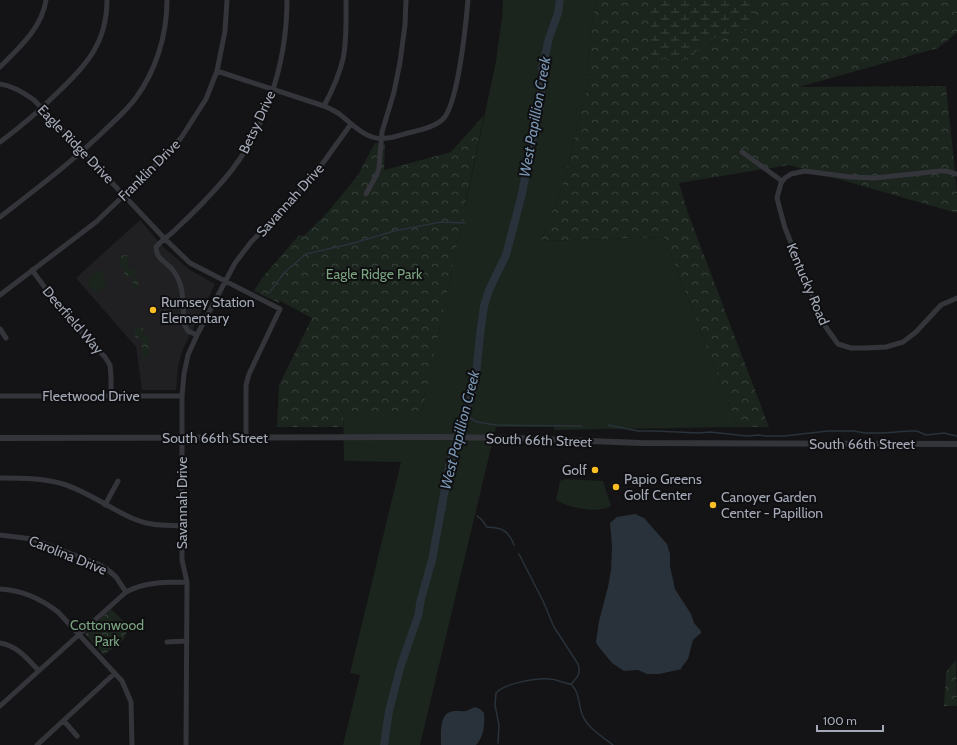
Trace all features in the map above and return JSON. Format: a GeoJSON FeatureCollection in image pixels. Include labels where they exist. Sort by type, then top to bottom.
{"type":"FeatureCollection","features":[{"type":"Feature","properties":{"kind":"street"},"geometry":{"type":"LineString","coordinates":[[0,66],[31,34],[41,17],[46,0]]}},
{"type":"Feature","properties":{"kind":"street"},"geometry":{"type":"LineString","coordinates":[[0,142],[42,108],[90,59],[102,34],[105,22],[107,0]]}},
{"type":"Feature","properties":{"kind":"street"},"geometry":{"type":"LineString","coordinates":[[0,217],[82,152],[122,114],[135,99],[153,68],[164,36],[167,0]]}},
{"type":"Feature","properties":{"kind":"street","name":"Franklin Drive"},"geometry":{"type":"LineString","coordinates":[[0,295],[96,222],[161,160],[181,138],[206,99],[217,71],[225,31],[227,0]]}},
{"type":"Feature","properties":{"kind":"street","name":"Betsy Drive"},"geometry":{"type":"LineString","coordinates":[[197,335],[188,331],[185,326],[183,293],[180,283],[172,270],[158,257],[156,247],[206,200],[223,181],[240,158],[256,132],[273,90],[284,45],[287,24],[287,0]]}},
{"type":"Feature","properties":{"kind":"street"},"geometry":{"type":"LineString","coordinates":[[324,106],[339,73],[343,59],[346,26],[346,0]]}},
{"type":"Feature","properties":{"kind":"street"},"geometry":{"type":"LineString","coordinates":[[366,194],[379,168],[380,138],[394,92],[400,62],[405,25],[406,0]]}},
{"type":"Feature","properties":{"kind":"street"},"geometry":{"type":"LineString","coordinates":[[217,71],[324,106],[336,112],[366,135],[374,138],[389,138],[421,130],[436,125],[448,114],[461,58],[468,0]]}},
{"type":"Feature","properties":{"kind":"street","name":"Eagle Ridge Drive"},"geometry":{"type":"LineString","coordinates":[[0,84],[12,87],[25,94],[42,108],[165,239],[190,263],[280,309],[249,374],[246,385],[246,437]]}},
{"type":"Feature","properties":{"kind":"street","name":"Savannah Drive"},"geometry":{"type":"LineString","coordinates":[[186,745],[187,582],[182,560],[182,396],[184,374],[188,355],[235,262],[251,242],[315,174],[351,124]]}},
{"type":"Feature","properties":{"kind":"street"},"geometry":{"type":"LineString","coordinates":[[742,152],[782,181],[792,174],[805,171],[850,177],[875,178],[940,171],[957,174]]}},
{"type":"Feature","properties":{"kind":"street","name":"Kentucky Road"},"geometry":{"type":"LineString","coordinates":[[782,181],[777,198],[785,228],[825,326],[838,344],[851,348],[866,348],[886,347],[903,342],[916,332],[944,303],[957,298]]}},
{"type":"Feature","properties":{"kind":"street","name":"Deerfield Way"},"geometry":{"type":"LineString","coordinates":[[32,270],[66,316],[105,357],[110,365],[111,396]]}},
{"type":"Feature","properties":{"kind":"street"},"geometry":{"type":"LineString","coordinates":[[0,329],[6,338]]}},
{"type":"Feature","properties":{"kind":"street","name":"Fleetwood Drive"},"geometry":{"type":"LineString","coordinates":[[0,396],[182,396]]}},
{"type":"Feature","properties":{"kind":"street","name":"South 66th Street"},"geometry":{"type":"LineString","coordinates":[[0,438],[476,437],[648,443],[957,444]]}},
{"type":"Feature","properties":{"kind":"street"},"geometry":{"type":"LineString","coordinates":[[0,478],[34,479],[63,484],[135,520],[156,524],[182,526]]}},
{"type":"Feature","properties":{"kind":"street"},"geometry":{"type":"LineString","coordinates":[[105,505],[118,481]]}},
{"type":"Feature","properties":{"kind":"street","name":"Carolina Drive"},"geometry":{"type":"LineString","coordinates":[[0,535],[32,538],[98,564],[116,577],[126,592]]}},
{"type":"Feature","properties":{"kind":"street"},"geometry":{"type":"LineString","coordinates":[[0,706],[38,670],[126,592],[149,584],[187,582]]}},
{"type":"Feature","properties":{"kind":"street"},"geometry":{"type":"LineString","coordinates":[[0,589],[21,592],[47,603],[58,612],[122,681],[131,702],[132,745]]}},
{"type":"Feature","properties":{"kind":"street"},"geometry":{"type":"LineString","coordinates":[[167,642],[187,641]]}},
{"type":"Feature","properties":{"kind":"street"},"geometry":{"type":"LineString","coordinates":[[0,643],[14,647],[38,670]]}},
{"type":"Feature","properties":{"kind":"street"},"geometry":{"type":"LineString","coordinates":[[37,745],[115,673]]}},
{"type":"Feature","properties":{"kind":"street"},"geometry":{"type":"LineString","coordinates":[[64,721],[77,736]]}},
{"type":"Feature","properties":{"kind":"shaded area","name":"Rumsey Station Elementary"},"geometry":{"type":"Polygon","coordinates":[[[140,220],[162,246],[190,270],[215,284],[183,349],[178,366],[176,390],[142,390],[136,347],[76,278],[140,220]]]}},
{"type":"Feature","properties":{"kind":"shaded area"},"geometry":{"type":"Polygon","coordinates":[[[635,514],[644,518],[667,544],[670,554],[670,566],[675,589],[691,614],[694,623],[701,631],[701,633],[693,640],[688,659],[681,668],[682,669],[659,674],[647,674],[638,670],[624,671],[612,663],[596,642],[599,621],[611,570],[612,546],[610,523],[617,517],[635,514]]]}},
{"type":"Feature","properties":{"kind":"shaded area"},"geometry":{"type":"Polygon","coordinates":[[[475,707],[484,713],[484,726],[479,742],[476,745],[441,745],[441,726],[446,714],[452,711],[466,711],[475,707]]]}},
{"type":"Feature","properties":{"kind":"green space"},"geometry":{"type":"Polygon","coordinates":[[[503,0],[596,0],[591,27],[587,88],[564,181],[541,241],[664,237],[738,427],[554,430],[554,427],[496,427],[420,745],[343,745],[360,675],[350,673],[401,462],[344,461],[343,412],[422,411],[496,61],[503,0]]]}},
{"type":"Feature","properties":{"kind":"green space"},"geometry":{"type":"Polygon","coordinates":[[[596,0],[957,0],[957,33],[938,48],[799,87],[946,86],[957,191],[957,213],[789,165],[679,183],[688,213],[769,427],[738,427],[664,237],[541,241],[564,181],[587,88],[591,27],[596,0]]]}},
{"type":"Feature","properties":{"kind":"green space"},"geometry":{"type":"Polygon","coordinates":[[[649,0],[749,0],[753,10],[753,20],[747,29],[740,34],[721,35],[716,37],[701,46],[692,56],[682,61],[654,57],[650,51],[649,0]]]}},
{"type":"Feature","properties":{"kind":"green space","name":"Eagle Ridge Park"},"geometry":{"type":"Polygon","coordinates":[[[484,115],[465,206],[475,203],[462,222],[422,412],[343,412],[343,427],[277,427],[279,385],[312,318],[280,301],[279,303],[254,291],[262,278],[299,235],[304,236],[327,213],[358,175],[375,143],[385,144],[384,170],[451,152],[484,115]]]}},
{"type":"Feature","properties":{"kind":"green space"},"geometry":{"type":"Polygon","coordinates":[[[127,255],[128,268],[135,268],[135,277],[138,277],[138,288],[133,288],[133,277],[124,277],[124,269],[121,269],[120,256],[127,255]]]}},
{"type":"Feature","properties":{"kind":"green space"},"geometry":{"type":"Polygon","coordinates":[[[100,269],[106,282],[105,287],[96,293],[88,284],[89,278],[100,269]]]}},
{"type":"Feature","properties":{"kind":"green space"},"geometry":{"type":"Polygon","coordinates":[[[143,327],[143,335],[149,335],[149,357],[142,357],[142,339],[135,338],[135,328],[143,327]]]}},
{"type":"Feature","properties":{"kind":"green space"},"geometry":{"type":"Polygon","coordinates":[[[565,479],[603,481],[611,506],[599,510],[591,510],[576,508],[556,500],[560,481],[565,479]]]}},
{"type":"Feature","properties":{"kind":"green space","name":"Cottonwood Park"},"geometry":{"type":"Polygon","coordinates":[[[111,609],[129,626],[124,639],[104,655],[85,634],[111,609]]]}},
{"type":"Feature","properties":{"kind":"green space"},"geometry":{"type":"Polygon","coordinates":[[[956,660],[957,706],[944,706],[946,672],[956,660]]]}},
{"type":"Feature","properties":{"kind":"waterway","name":"West Papillion Creek"},"geometry":{"type":"LineString","coordinates":[[384,745],[389,711],[401,665],[418,616],[421,599],[432,560],[449,467],[473,390],[484,306],[489,290],[506,255],[522,194],[540,108],[542,69],[549,38],[558,13],[560,0]]}},
{"type":"Feature","properties":{"kind":"waterway"},"geometry":{"type":"LineString","coordinates":[[269,293],[285,272],[306,254],[354,243],[394,231],[441,222],[465,223]]}},
{"type":"Feature","properties":{"kind":"waterway"},"geometry":{"type":"LineString","coordinates":[[465,415],[477,422],[496,425],[582,426]]}},
{"type":"Feature","properties":{"kind":"waterway"},"geometry":{"type":"LineString","coordinates":[[608,425],[638,431],[710,432],[747,436],[784,436],[828,431],[854,431],[865,433],[917,431],[926,435],[944,433],[957,436]]}},
{"type":"Feature","properties":{"kind":"waterway","name":"West Papillion Creek"},"geometry":{"type":"LineString","coordinates":[[442,506],[446,509]]}},
{"type":"Feature","properties":{"kind":"waterway"},"geometry":{"type":"LineString","coordinates":[[477,516],[487,527],[501,529],[507,533],[514,545]]}},
{"type":"Feature","properties":{"kind":"waterway"},"geometry":{"type":"LineString","coordinates":[[519,554],[543,601],[554,627],[578,664],[578,675],[571,684]]}},
{"type":"Feature","properties":{"kind":"waterway"},"geometry":{"type":"LineString","coordinates":[[498,743],[499,725],[495,705],[496,693],[500,689],[513,684],[537,679],[550,679],[571,684],[574,687],[584,719],[596,732],[613,745]]}},
{"type":"Feature","properties":{"kind":"place","name":"Rumsey Station Elementary"},"geometry":{"type":"Point","coordinates":[153,310]}},
{"type":"Feature","properties":{"kind":"place","name":"Golf"},"geometry":{"type":"Point","coordinates":[595,470]}},
{"type":"Feature","properties":{"kind":"place","name":"Papio Greens Golf Center"},"geometry":{"type":"Point","coordinates":[616,487]}},
{"type":"Feature","properties":{"kind":"place","name":"Canoyer Garden Center - Papillion"},"geometry":{"type":"Point","coordinates":[713,505]}}]}
